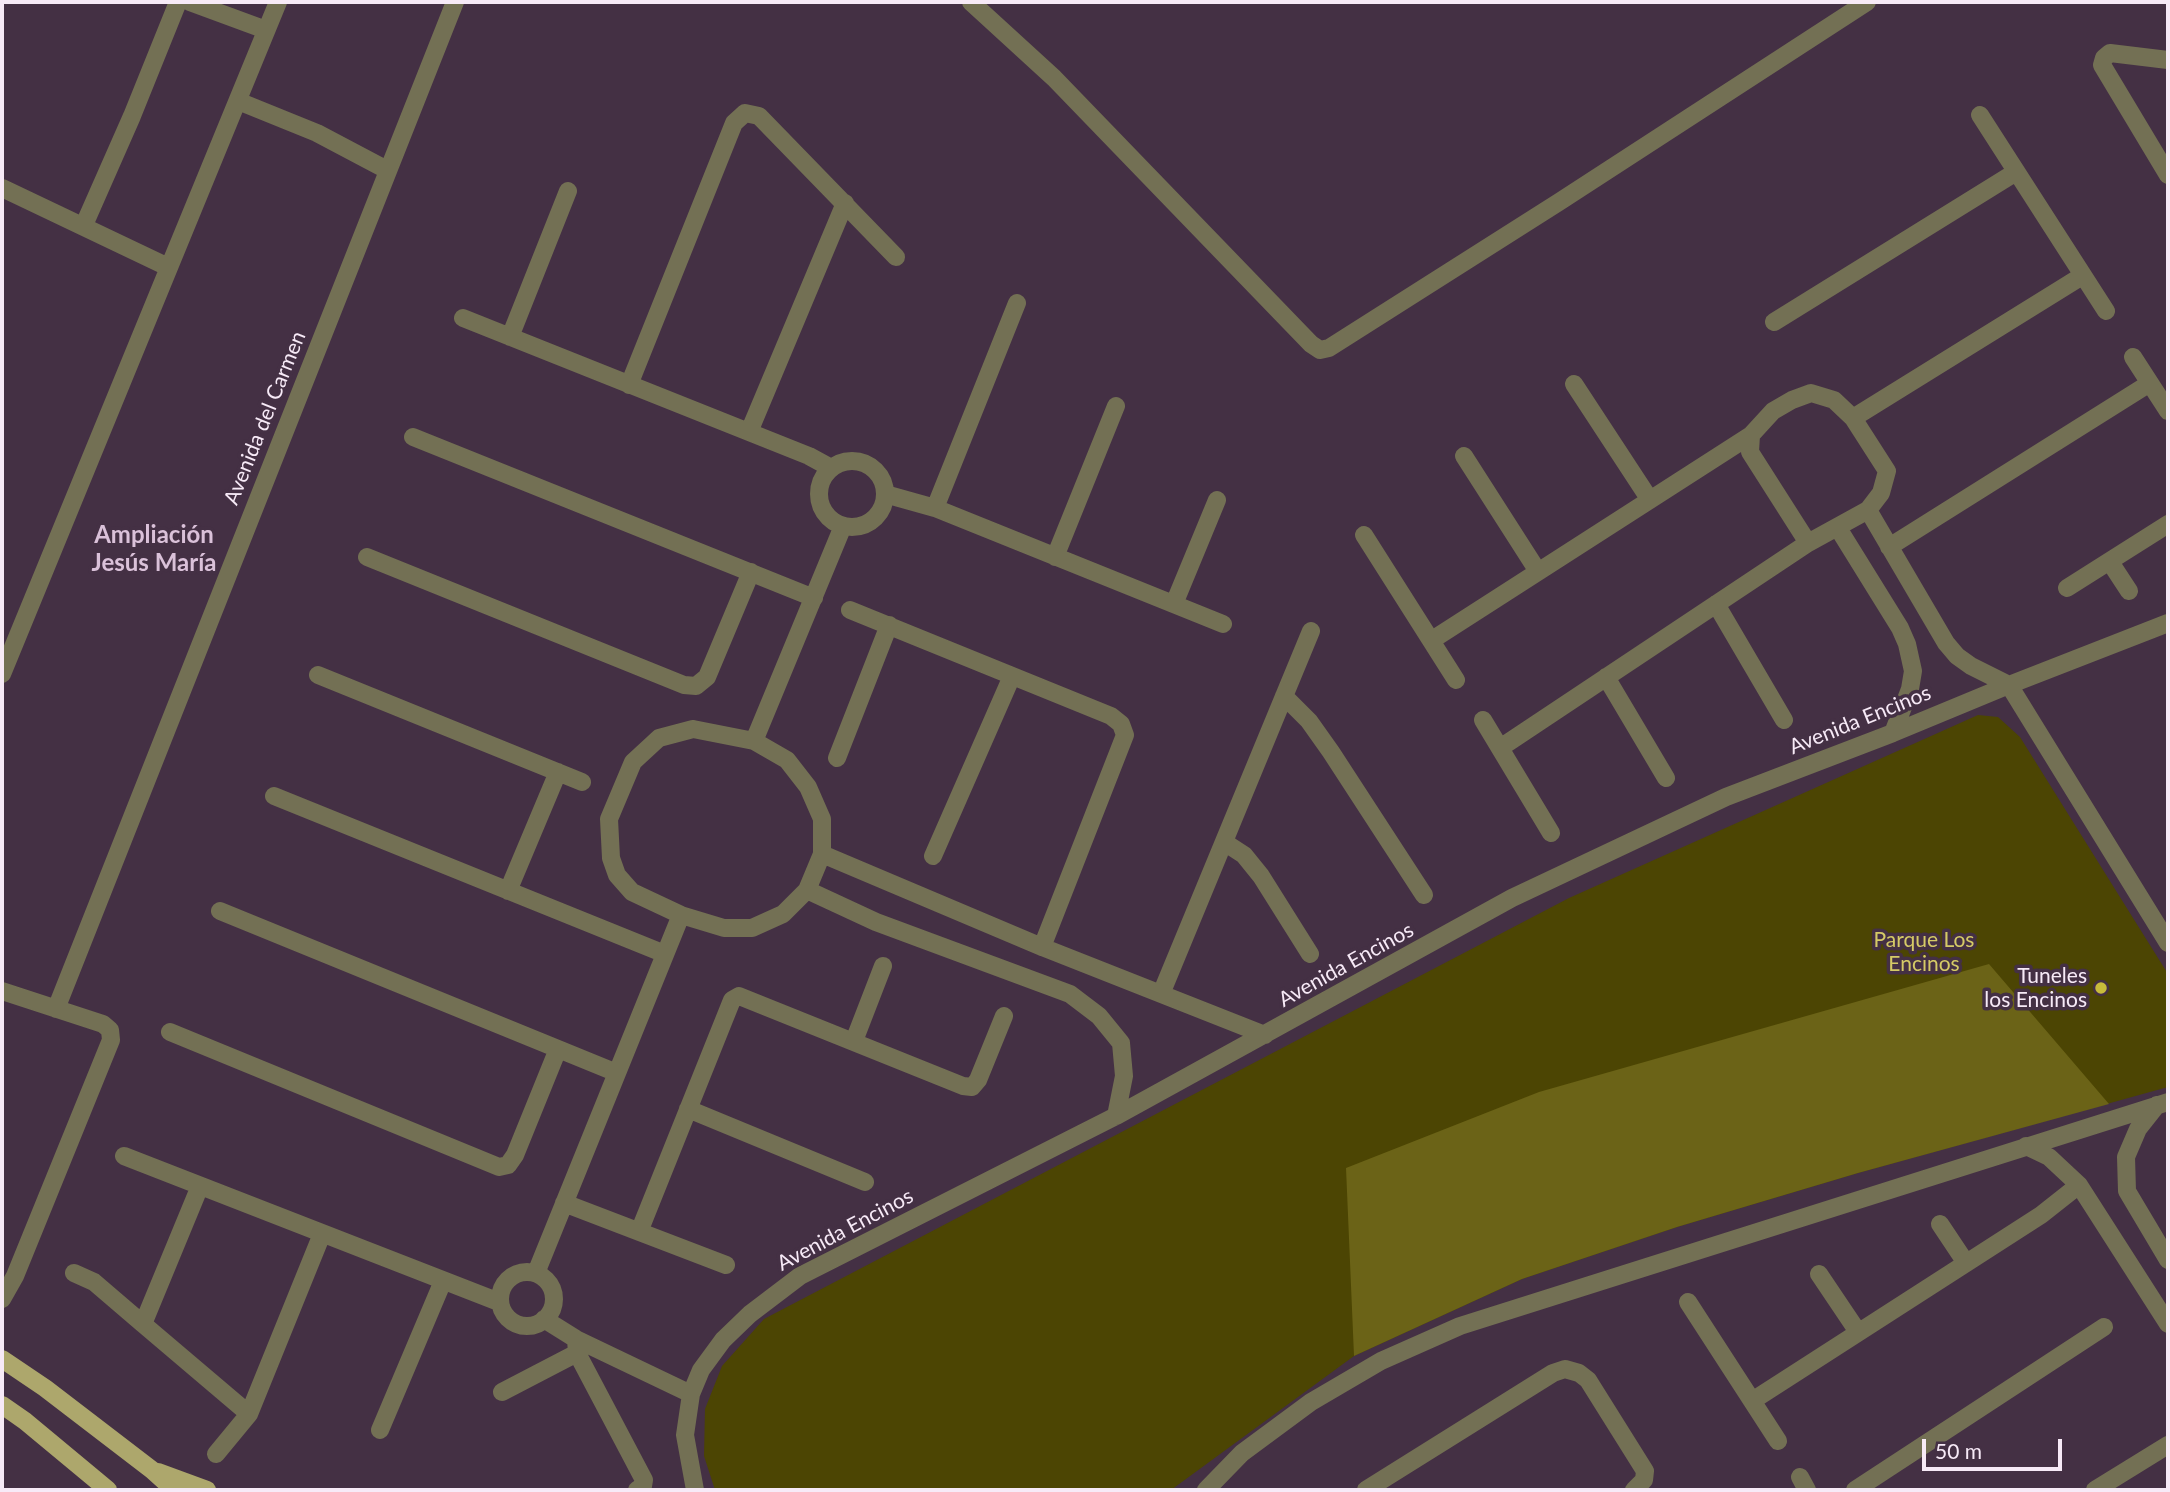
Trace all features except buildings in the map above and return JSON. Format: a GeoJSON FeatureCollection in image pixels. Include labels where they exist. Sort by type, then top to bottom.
{"type":"FeatureCollection","features":[{"type":"Feature","properties":{"kind":"main road"},"geometry":{"type":"LineString","coordinates":[[2,1359],[45,1388],[174,1490]]}},
{"type":"Feature","properties":{"kind":"main road"},"geometry":{"type":"LineString","coordinates":[[2,1405],[108,1490]]}},
{"type":"Feature","properties":{"kind":"main road"},"geometry":{"type":"LineString","coordinates":[[152,1470],[207,1490]]}},
{"type":"Feature","properties":{"kind":"street"},"geometry":{"type":"LineString","coordinates":[[84,225],[178,2]]}},
{"type":"Feature","properties":{"kind":"street"},"geometry":{"type":"LineString","coordinates":[[190,2],[266,30]]}},
{"type":"Feature","properties":{"kind":"street"},"geometry":{"type":"LineString","coordinates":[[2,674],[278,2]]}},
{"type":"Feature","properties":{"kind":"street","name":"Avenida del Carmen"},"geometry":{"type":"LineString","coordinates":[[56,1009],[455,2]]}},
{"type":"Feature","properties":{"kind":"street"},"geometry":{"type":"LineString","coordinates":[[971,2],[1054,78],[1320,350],[1329,348],[1559,202],[1867,2]]}},
{"type":"Feature","properties":{"kind":"street"},"geometry":{"type":"LineString","coordinates":[[2168,60],[2110,53],[2104,58],[2102,65],[2168,175]]}},
{"type":"Feature","properties":{"kind":"street"},"geometry":{"type":"LineString","coordinates":[[238,101],[317,133],[387,170]]}},
{"type":"Feature","properties":{"kind":"street"},"geometry":{"type":"LineString","coordinates":[[629,385],[734,123],[745,113],[759,116],[896,257]]}},
{"type":"Feature","properties":{"kind":"street"},"geometry":{"type":"LineString","coordinates":[[1980,115],[2106,311]]}},
{"type":"Feature","properties":{"kind":"street"},"geometry":{"type":"LineString","coordinates":[[1774,322],[2016,172]]}},
{"type":"Feature","properties":{"kind":"street"},"geometry":{"type":"LineString","coordinates":[[2,188],[168,267]]}},
{"type":"Feature","properties":{"kind":"street"},"geometry":{"type":"LineString","coordinates":[[510,337],[568,191]]}},
{"type":"Feature","properties":{"kind":"street"},"geometry":{"type":"LineString","coordinates":[[748,432],[845,203]]}},
{"type":"Feature","properties":{"kind":"street"},"geometry":{"type":"LineString","coordinates":[[1853,418],[2082,276]]}},
{"type":"Feature","properties":{"kind":"street"},"geometry":{"type":"LineString","coordinates":[[935,508],[1017,303]]}},
{"type":"Feature","properties":{"kind":"street"},"geometry":{"type":"LineString","coordinates":[[463,318],[809,456],[831,468]]}},
{"type":"Feature","properties":{"kind":"street"},"geometry":{"type":"LineString","coordinates":[[2133,357],[2168,411]]}},
{"type":"Feature","properties":{"kind":"street"},"geometry":{"type":"LineString","coordinates":[[1889,547],[2150,383]]}},
{"type":"Feature","properties":{"kind":"street"},"geometry":{"type":"LineString","coordinates":[[1574,384],[1650,500]]}},
{"type":"Feature","properties":{"kind":"street"},"geometry":{"type":"LineString","coordinates":[[1432,640],[1751,435],[1773,411],[1792,400],[1811,393],[1834,400],[1853,418],[1887,471],[1881,493],[1868,510],[1808,543],[1500,748]]}},
{"type":"Feature","properties":{"kind":"street"},"geometry":{"type":"LineString","coordinates":[[1055,557],[1116,406]]}},
{"type":"Feature","properties":{"kind":"street"},"geometry":{"type":"LineString","coordinates":[[1751,435],[1749,452],[1808,543]]}},
{"type":"Feature","properties":{"kind":"street"},"geometry":{"type":"LineString","coordinates":[[414,437],[814,598]]}},
{"type":"Feature","properties":{"kind":"street"},"geometry":{"type":"LineString","coordinates":[[1464,456],[1538,570]]}},
{"type":"Feature","properties":{"kind":"street"},"geometry":{"type":"LineString","coordinates":[[846,461],[862,462],[875,470],[883,481],[885,494],[881,509],[872,520],[858,526],[844,526],[831,519],[822,508],[819,494],[822,480],[831,468],[846,461]]}},
{"type":"Feature","properties":{"kind":"street"},"geometry":{"type":"LineString","coordinates":[[885,494],[935,508],[1223,624]]}},
{"type":"Feature","properties":{"kind":"street"},"geometry":{"type":"LineString","coordinates":[[1174,604],[1217,500]]}},
{"type":"Feature","properties":{"kind":"street"},"geometry":{"type":"LineString","coordinates":[[1868,510],[1946,643],[1957,656],[1971,666],[2009,685],[2168,943]]}},
{"type":"Feature","properties":{"kind":"street"},"geometry":{"type":"LineString","coordinates":[[2067,588],[2168,524]]}},
{"type":"Feature","properties":{"kind":"street"},"geometry":{"type":"LineString","coordinates":[[754,741],[844,526]]}},
{"type":"Feature","properties":{"kind":"street"},"geometry":{"type":"LineString","coordinates":[[1838,528],[1907,644],[1913,671],[1910,688],[1893,733]]}},
{"type":"Feature","properties":{"kind":"street"},"geometry":{"type":"LineString","coordinates":[[1364,535],[1456,680]]}},
{"type":"Feature","properties":{"kind":"street"},"geometry":{"type":"LineString","coordinates":[[367,557],[684,685],[696,685],[707,677],[751,572]]}},
{"type":"Feature","properties":{"kind":"street"},"geometry":{"type":"LineString","coordinates":[[2110,562],[2129,591]]}},
{"type":"Feature","properties":{"kind":"street"},"geometry":{"type":"LineString","coordinates":[[1716,604],[1784,720]]}},
{"type":"Feature","properties":{"kind":"street"},"geometry":{"type":"LineString","coordinates":[[850,610],[1111,716],[1121,724],[1125,735],[1042,947]]}},
{"type":"Feature","properties":{"kind":"street","name":"Avenida Encinos"},"geometry":{"type":"LineString","coordinates":[[695,1490],[685,1435],[691,1394],[701,1370],[723,1340],[750,1314],[800,1276],[1116,1116],[1512,898],[1726,797],[2168,623]]}},
{"type":"Feature","properties":{"kind":"street"},"geometry":{"type":"LineString","coordinates":[[837,758],[888,625]]}},
{"type":"Feature","properties":{"kind":"street"},"geometry":{"type":"LineString","coordinates":[[1161,994],[1311,631]]}},
{"type":"Feature","properties":{"kind":"street"},"geometry":{"type":"LineString","coordinates":[[318,675],[582,782]]}},
{"type":"Feature","properties":{"kind":"street"},"geometry":{"type":"LineString","coordinates":[[933,856],[1012,676]]}},
{"type":"Feature","properties":{"kind":"street"},"geometry":{"type":"LineString","coordinates":[[1606,677],[1666,778]]}},
{"type":"Feature","properties":{"kind":"street"},"geometry":{"type":"LineString","coordinates":[[1284,696],[1309,721],[1331,752],[1424,895]]}},
{"type":"Feature","properties":{"kind":"street"},"geometry":{"type":"LineString","coordinates":[[1483,720],[1551,833]]}},
{"type":"Feature","properties":{"kind":"street"},"geometry":{"type":"LineString","coordinates":[[692,729],[754,741],[786,760],[808,787],[821,819],[822,853],[807,890],[783,914],[752,928],[724,928],[681,915],[632,892],[617,875],[611,858],[609,819],[634,761],[659,738],[692,729]]}},
{"type":"Feature","properties":{"kind":"street"},"geometry":{"type":"LineString","coordinates":[[508,891],[558,772]]}},
{"type":"Feature","properties":{"kind":"street"},"geometry":{"type":"LineString","coordinates":[[274,796],[665,954]]}},
{"type":"Feature","properties":{"kind":"street"},"geometry":{"type":"LineString","coordinates":[[1224,842],[1244,855],[1261,876],[1310,954]]}},
{"type":"Feature","properties":{"kind":"street"},"geometry":{"type":"LineString","coordinates":[[822,853],[1042,947],[1265,1035]]}},
{"type":"Feature","properties":{"kind":"street"},"geometry":{"type":"LineString","coordinates":[[807,890],[876,922],[1070,994],[1080,1001],[1099,1016],[1121,1043],[1124,1076],[1116,1116]]}},
{"type":"Feature","properties":{"kind":"street"},"geometry":{"type":"LineString","coordinates":[[220,911],[617,1073]]}},
{"type":"Feature","properties":{"kind":"street"},"geometry":{"type":"LineString","coordinates":[[536,1273],[681,915]]}},
{"type":"Feature","properties":{"kind":"street"},"geometry":{"type":"LineString","coordinates":[[854,1041],[883,966]]}},
{"type":"Feature","properties":{"kind":"street"},"geometry":{"type":"LineString","coordinates":[[2,991],[103,1024],[110,1030],[111,1040],[15,1276],[2,1299]]}},
{"type":"Feature","properties":{"kind":"street"},"geometry":{"type":"LineString","coordinates":[[639,1232],[732,1000],[739,996],[962,1086],[972,1087],[978,1080],[1004,1016]]}},
{"type":"Feature","properties":{"kind":"street"},"geometry":{"type":"LineString","coordinates":[[170,1032],[499,1167],[508,1165],[515,1155],[558,1049]]}},
{"type":"Feature","properties":{"kind":"street"},"geometry":{"type":"LineString","coordinates":[[1214,1487],[1242,1453],[1311,1402],[1381,1361],[1460,1326],[2163,1103]]}},
{"type":"Feature","properties":{"kind":"street"},"geometry":{"type":"LineString","coordinates":[[2163,1103],[2138,1129],[2126,1157],[2127,1191],[2168,1260]]}},
{"type":"Feature","properties":{"kind":"street"},"geometry":{"type":"LineString","coordinates":[[688,1109],[866,1182]]}},
{"type":"Feature","properties":{"kind":"street"},"geometry":{"type":"LineString","coordinates":[[2026,1146],[2049,1157],[2080,1185],[2168,1324]]}},
{"type":"Feature","properties":{"kind":"street"},"geometry":{"type":"LineString","coordinates":[[124,1156],[499,1302]]}},
{"type":"Feature","properties":{"kind":"street"},"geometry":{"type":"LineString","coordinates":[[1752,1401],[2041,1215],[2080,1185]]}},
{"type":"Feature","properties":{"kind":"street"},"geometry":{"type":"LineString","coordinates":[[143,1324],[200,1186]]}},
{"type":"Feature","properties":{"kind":"street"},"geometry":{"type":"LineString","coordinates":[[564,1203],[726,1265]]}},
{"type":"Feature","properties":{"kind":"street"},"geometry":{"type":"LineString","coordinates":[[1940,1224],[1966,1263]]}},
{"type":"Feature","properties":{"kind":"street"},"geometry":{"type":"LineString","coordinates":[[216,1454],[249,1414],[322,1234]]}},
{"type":"Feature","properties":{"kind":"street"},"geometry":{"type":"LineString","coordinates":[[74,1273],[94,1282],[249,1414]]}},
{"type":"Feature","properties":{"kind":"street"},"geometry":{"type":"LineString","coordinates":[[536,1273],[544,1278],[553,1294],[550,1312],[537,1324],[520,1325],[506,1317],[499,1302],[503,1286],[513,1275],[536,1273]]}},
{"type":"Feature","properties":{"kind":"street"},"geometry":{"type":"LineString","coordinates":[[1819,1274],[1858,1332]]}},
{"type":"Feature","properties":{"kind":"street"},"geometry":{"type":"LineString","coordinates":[[380,1430],[443,1281]]}},
{"type":"Feature","properties":{"kind":"street"},"geometry":{"type":"LineString","coordinates":[[1688,1302],[1778,1441]]}},
{"type":"Feature","properties":{"kind":"street"},"geometry":{"type":"LineString","coordinates":[[544,1320],[576,1346],[691,1394]]}},
{"type":"Feature","properties":{"kind":"street"},"geometry":{"type":"LineString","coordinates":[[1855,1490],[2104,1327]]}},
{"type":"Feature","properties":{"kind":"street"},"geometry":{"type":"LineString","coordinates":[[502,1392],[576,1346]]}},
{"type":"Feature","properties":{"kind":"street"},"geometry":{"type":"LineString","coordinates":[[576,1346],[643,1480],[643,1486],[637,1490]]}},
{"type":"Feature","properties":{"kind":"street"},"geometry":{"type":"LineString","coordinates":[[1366,1490],[1553,1373],[1565,1369],[1579,1373],[1588,1380],[1645,1471],[1644,1480],[1634,1490]]}},
{"type":"Feature","properties":{"kind":"street"},"geometry":{"type":"LineString","coordinates":[[2095,1490],[2168,1444]]}},
{"type":"Feature","properties":{"kind":"green space","name":"Parque Los Encinos"},"geometry":{"type":"Polygon","coordinates":[[[1978,715],[1998,717],[2020,737],[2168,974],[2168,1087],[1858,1173],[1677,1227],[1522,1279],[1354,1356],[1171,1490],[715,1490],[704,1456],[705,1409],[722,1366],[764,1319],[1569,898],[1978,715]]]}},
{"type":"Feature","properties":{"kind":"shaded area"},"geometry":{"type":"Polygon","coordinates":[[[1989,964],[2109,1104],[1858,1173],[1677,1227],[1522,1279],[1354,1356],[1346,1168],[1539,1092],[1989,964]]]}},
{"type":"Feature","properties":{"kind":"place","name":"Tuneles los Encinos"},"geometry":{"type":"Point","coordinates":[2101,988]}},
{"type":"Feature","properties":{"kind":"district","name":"Ampliación Jesús María"},"geometry":{"type":"Point","coordinates":[154,549]}}]}
